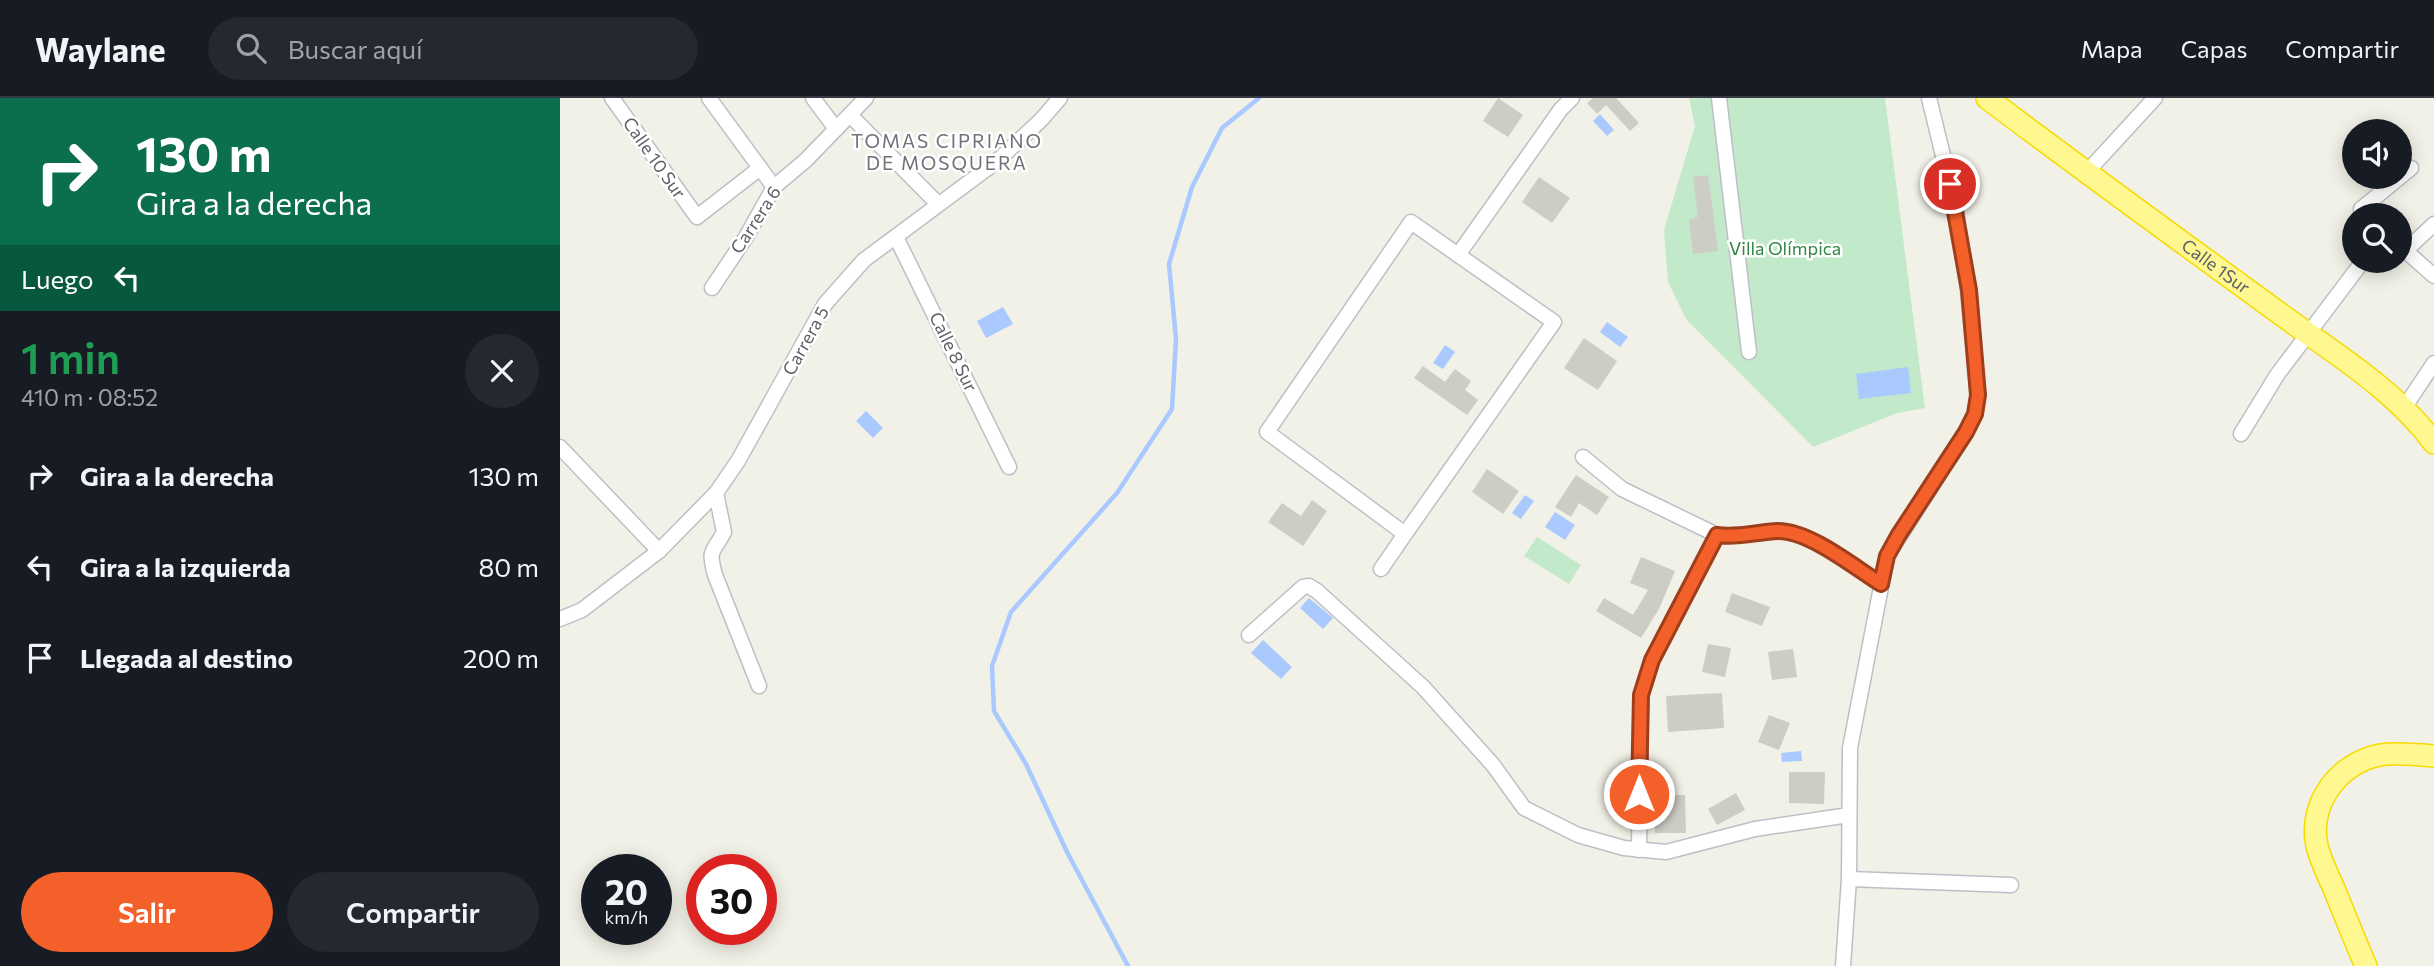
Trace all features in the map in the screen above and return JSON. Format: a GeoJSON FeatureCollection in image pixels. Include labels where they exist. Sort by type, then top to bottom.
{"type":"FeatureCollection","features":[{"type":"Feature","properties":{"kind":"highway","name":"Calle 1Sur"},"geometry":{"type":"LineString","coordinates":[[1987,98],[2359,371],[2404,408],[2434,443]]}},
{"type":"Feature","properties":{"kind":"highway"},"geometry":{"type":"LineString","coordinates":[[2366,966],[2321,858],[2316,834],[2318,813],[2330,785],[2346,769],[2362,760],[2383,754],[2434,756]]}},
{"type":"Feature","properties":{"kind":"street","name":"Calle 10 Sur"},"geometry":{"type":"LineString","coordinates":[[612,98],[697,217],[760,168]]}},
{"type":"Feature","properties":{"kind":"street"},"geometry":{"type":"LineString","coordinates":[[709,98],[774,187]]}},
{"type":"Feature","properties":{"kind":"street"},"geometry":{"type":"LineString","coordinates":[[813,98],[836,129]]}},
{"type":"Feature","properties":{"kind":"street","name":"Carrera 6"},"geometry":{"type":"LineString","coordinates":[[712,288],[746,237],[774,187],[806,160],[866,98]]}},
{"type":"Feature","properties":{"kind":"street","name":"Carrera 5"},"geometry":{"type":"LineString","coordinates":[[560,619],[582,610],[659,551],[716,493],[745,449],[825,304],[864,260],[996,162],[1041,120],[1060,98]]}},
{"type":"Feature","properties":{"kind":"street"},"geometry":{"type":"LineString","coordinates":[[1458,254],[1561,109],[1572,98]]}},
{"type":"Feature","properties":{"kind":"street"},"geometry":{"type":"LineString","coordinates":[[1719,98],[1749,352]]}},
{"type":"Feature","properties":{"kind":"street"},"geometry":{"type":"LineString","coordinates":[[1843,966],[1849,878],[1850,748],[1887,556],[1966,432],[1975,414],[1978,395],[1969,290],[1955,205],[1929,98]]}},
{"type":"Feature","properties":{"kind":"street"},"geometry":{"type":"LineString","coordinates":[[2086,173],[2155,98]]}},
{"type":"Feature","properties":{"kind":"street"},"geometry":{"type":"LineString","coordinates":[[850,115],[938,204]]}},
{"type":"Feature","properties":{"kind":"street"},"geometry":{"type":"LineString","coordinates":[[2368,203],[2385,189]]}},
{"type":"Feature","properties":{"kind":"street"},"geometry":{"type":"LineString","coordinates":[[1381,569],[1554,322],[1411,222],[1267,432],[1405,534]]}},
{"type":"Feature","properties":{"kind":"street"},"geometry":{"type":"LineString","coordinates":[[2412,240],[2434,224]]}},
{"type":"Feature","properties":{"kind":"street","name":"Calle 8 Sur"},"geometry":{"type":"LineString","coordinates":[[897,237],[1009,467]]}},
{"type":"Feature","properties":{"kind":"street"},"geometry":{"type":"LineString","coordinates":[[2412,257],[2434,276]]}},
{"type":"Feature","properties":{"kind":"street"},"geometry":{"type":"LineString","coordinates":[[2241,434],[2277,375],[2354,273]]}},
{"type":"Feature","properties":{"kind":"street"},"geometry":{"type":"LineString","coordinates":[[2404,408],[2434,363]]}},
{"type":"Feature","properties":{"kind":"street"},"geometry":{"type":"LineString","coordinates":[[560,447],[659,551]]}},
{"type":"Feature","properties":{"kind":"street"},"geometry":{"type":"LineString","coordinates":[[1583,457],[1622,489],[1717,535],[1733,537],[1779,531],[1796,534],[1881,584]]}},
{"type":"Feature","properties":{"kind":"street"},"geometry":{"type":"LineString","coordinates":[[716,493],[724,533],[711,550],[710,557],[759,686]]}},
{"type":"Feature","properties":{"kind":"street"},"geometry":{"type":"LineString","coordinates":[[1639,850],[1641,695],[1652,660],[1717,535]]}},
{"type":"Feature","properties":{"kind":"street"},"geometry":{"type":"LineString","coordinates":[[1248,635],[1303,587],[1309,586],[1423,687],[1493,765],[1524,808],[1577,835],[1624,848],[1666,852],[1755,829],[1849,815]]}},
{"type":"Feature","properties":{"kind":"street"},"geometry":{"type":"LineString","coordinates":[[1849,878],[2011,885]]}},
{"type":"Feature","properties":{"kind":"green space","name":"Villa Olímpica"},"geometry":{"type":"Polygon","coordinates":[[[1689,98],[1885,98],[1925,408],[1897,413],[1813,447],[1686,319],[1668,282],[1664,230],[1695,126],[1689,98]]]}},
{"type":"Feature","properties":{"kind":"green space"},"geometry":{"type":"Polygon","coordinates":[[[1537,537],[1581,565],[1569,584],[1524,556],[1537,537]]]}},
{"type":"Feature","properties":{"kind":"water"},"geometry":{"type":"Polygon","coordinates":[[[1600,114],[1614,130],[1607,136],[1593,121],[1600,114]]]}},
{"type":"Feature","properties":{"kind":"water"},"geometry":{"type":"Polygon","coordinates":[[[1003,307],[1013,324],[986,338],[977,321],[1003,307]]]}},
{"type":"Feature","properties":{"kind":"water"},"geometry":{"type":"Polygon","coordinates":[[[1607,322],[1628,337],[1620,347],[1600,332],[1607,322]]]}},
{"type":"Feature","properties":{"kind":"water"},"geometry":{"type":"Polygon","coordinates":[[[1445,345],[1455,352],[1443,369],[1433,363],[1445,345]]]}},
{"type":"Feature","properties":{"kind":"water"},"geometry":{"type":"Polygon","coordinates":[[[1908,367],[1911,393],[1859,399],[1856,374],[1908,367]]]}},
{"type":"Feature","properties":{"kind":"water"},"geometry":{"type":"Polygon","coordinates":[[[866,411],[883,428],[873,438],[856,421],[866,411]]]}},
{"type":"Feature","properties":{"kind":"water"},"geometry":{"type":"Polygon","coordinates":[[[1525,495],[1534,501],[1521,519],[1512,513],[1525,495]]]}},
{"type":"Feature","properties":{"kind":"water"},"geometry":{"type":"Polygon","coordinates":[[[1555,512],[1575,525],[1565,540],[1545,527],[1555,512]]]}},
{"type":"Feature","properties":{"kind":"water"},"geometry":{"type":"Polygon","coordinates":[[[1309,598],[1333,618],[1323,629],[1300,608],[1309,598]]]}},
{"type":"Feature","properties":{"kind":"water"},"geometry":{"type":"Polygon","coordinates":[[[1263,640],[1292,667],[1281,679],[1251,653],[1263,640]]]}},
{"type":"Feature","properties":{"kind":"water"},"geometry":{"type":"Polygon","coordinates":[[[1801,751],[1802,761],[1782,762],[1781,753],[1801,751]]]}},
{"type":"Feature","properties":{"kind":"building"},"geometry":{"type":"Polygon","coordinates":[[[1498,98],[1523,115],[1508,137],[1483,121],[1498,98]]]}},
{"type":"Feature","properties":{"kind":"building"},"geometry":{"type":"Polygon","coordinates":[[[1593,98],[1616,98],[1639,123],[1630,131],[1606,105],[1597,114],[1587,103],[1593,98]]]}},
{"type":"Feature","properties":{"kind":"building"},"geometry":{"type":"Polygon","coordinates":[[[1708,175],[1718,251],[1693,254],[1689,219],[1698,217],[1693,177],[1708,175]]]}},
{"type":"Feature","properties":{"kind":"building"},"geometry":{"type":"Polygon","coordinates":[[[1539,177],[1570,198],[1552,223],[1522,202],[1539,177]]]}},
{"type":"Feature","properties":{"kind":"building"},"geometry":{"type":"Polygon","coordinates":[[[1584,338],[1617,361],[1598,390],[1564,368],[1584,338]]]}},
{"type":"Feature","properties":{"kind":"building"},"geometry":{"type":"Polygon","coordinates":[[[1423,366],[1445,382],[1455,369],[1471,381],[1465,390],[1478,400],[1467,415],[1414,378],[1423,366]]]}},
{"type":"Feature","properties":{"kind":"building"},"geometry":{"type":"Polygon","coordinates":[[[1487,469],[1519,491],[1503,514],[1472,492],[1487,469]]]}},
{"type":"Feature","properties":{"kind":"building"},"geometry":{"type":"Polygon","coordinates":[[[1576,475],[1609,497],[1597,515],[1579,503],[1571,517],[1555,507],[1576,475]]]}},
{"type":"Feature","properties":{"kind":"building"},"geometry":{"type":"Polygon","coordinates":[[[1312,500],[1327,511],[1303,546],[1268,522],[1282,503],[1301,516],[1312,500]]]}},
{"type":"Feature","properties":{"kind":"building"},"geometry":{"type":"Polygon","coordinates":[[[1641,557],[1675,571],[1659,609],[1641,638],[1596,611],[1604,598],[1633,615],[1648,590],[1630,583],[1641,557]]]}},
{"type":"Feature","properties":{"kind":"building"},"geometry":{"type":"Polygon","coordinates":[[[1732,593],[1770,607],[1762,626],[1725,612],[1732,593]]]}},
{"type":"Feature","properties":{"kind":"building"},"geometry":{"type":"Polygon","coordinates":[[[1708,644],[1731,648],[1725,677],[1702,672],[1708,644]]]}},
{"type":"Feature","properties":{"kind":"building"},"geometry":{"type":"Polygon","coordinates":[[[1793,649],[1797,677],[1772,680],[1768,652],[1793,649]]]}},
{"type":"Feature","properties":{"kind":"building"},"geometry":{"type":"Polygon","coordinates":[[[1722,693],[1724,728],[1668,732],[1666,696],[1722,693]]]}},
{"type":"Feature","properties":{"kind":"building"},"geometry":{"type":"Polygon","coordinates":[[[1769,715],[1790,723],[1779,750],[1758,742],[1769,715]]]}},
{"type":"Feature","properties":{"kind":"building"},"geometry":{"type":"Polygon","coordinates":[[[1789,772],[1825,772],[1824,804],[1789,803],[1789,772]]]}},
{"type":"Feature","properties":{"kind":"building"},"geometry":{"type":"Polygon","coordinates":[[[1736,793],[1745,810],[1717,825],[1708,809],[1736,793]]]}},
{"type":"Feature","properties":{"kind":"building"},"geometry":{"type":"Polygon","coordinates":[[[1655,795],[1685,795],[1686,833],[1655,833],[1655,795]]]}},
{"type":"Feature","properties":{"kind":"waterway"},"geometry":{"type":"LineString","coordinates":[[1128,966],[1067,852],[1026,764],[994,711],[992,666],[1011,612],[1117,493],[1172,409],[1176,339],[1169,264],[1192,187],[1222,128],[1259,98]]}},
{"type":"Feature","properties":{"kind":"district","name":"TOMAS CIPRIANO DE MOSQUERA"},"geometry":{"type":"Point","coordinates":[947,152]}},
{"type":"Feature","properties":{"kind":"route"},"geometry":{"type":"LineString","coordinates":[[1639,794],[1641,695],[1652,660],[1717,535],[1733,537],[1779,531],[1796,534],[1881,584],[1887,556],[1898,536],[1966,432],[1975,414],[1978,395],[1969,290],[1950,184]]}}]}
